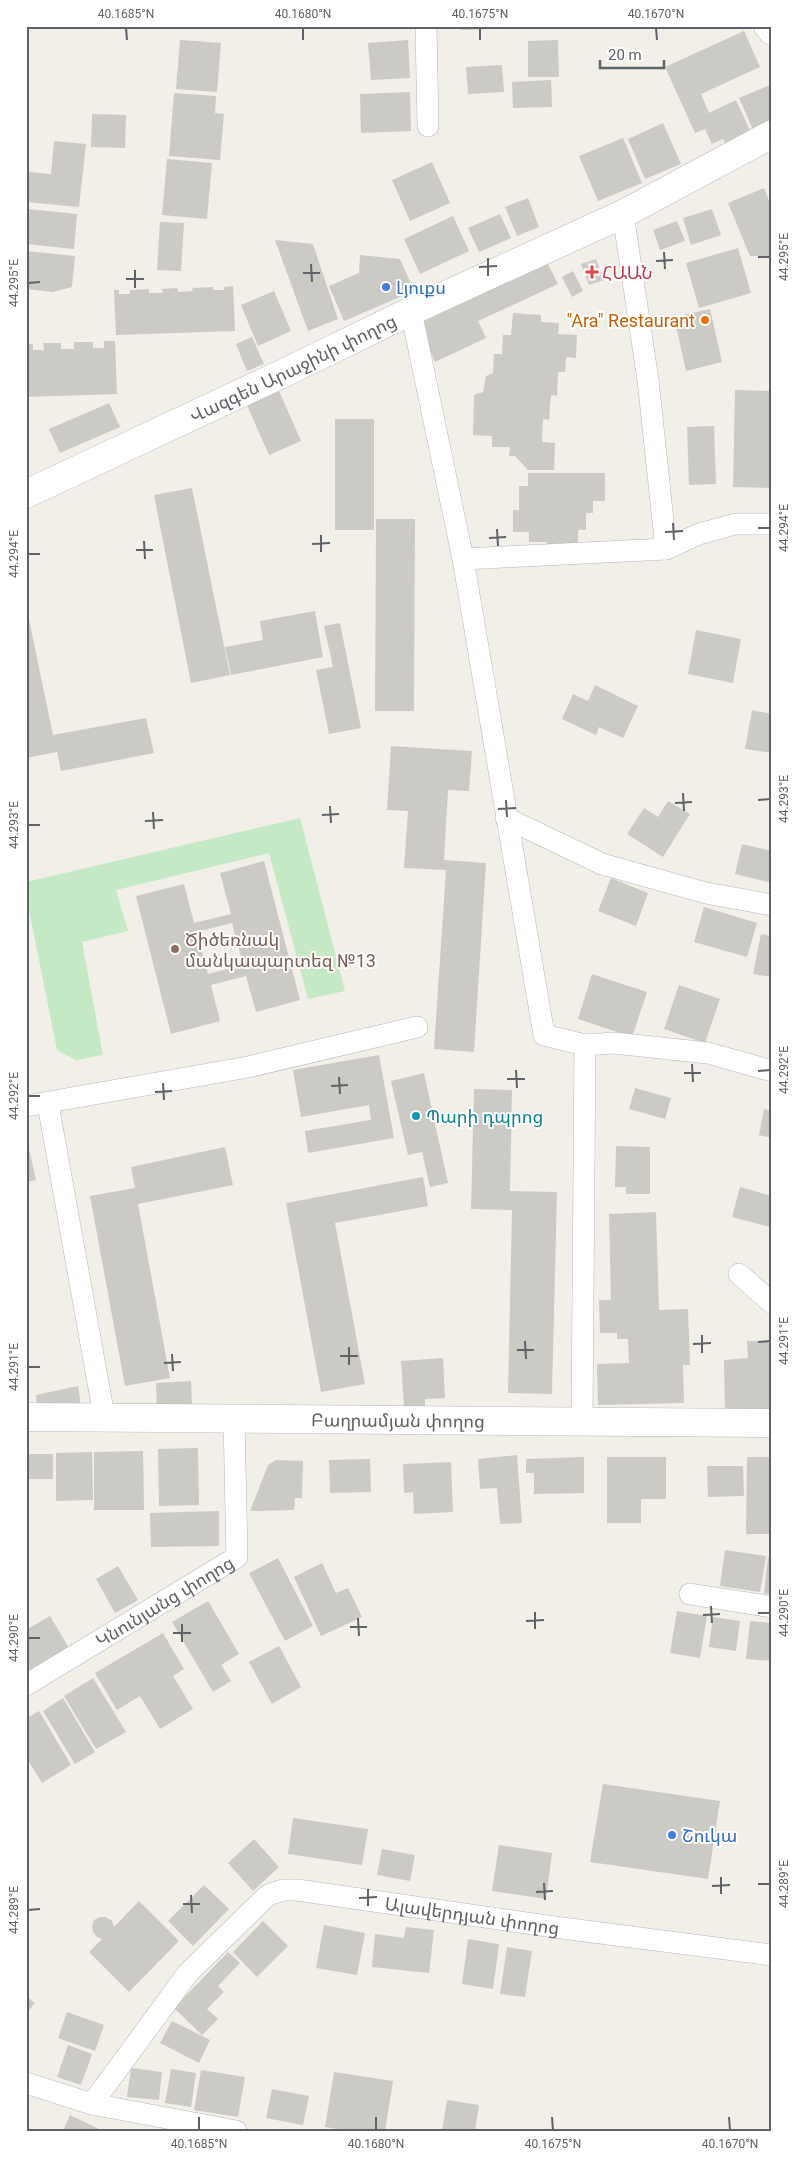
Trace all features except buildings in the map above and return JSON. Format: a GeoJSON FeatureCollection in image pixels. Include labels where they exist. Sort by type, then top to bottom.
{"type":"FeatureCollection","features":[{"type":"Feature","properties":{"kind":"street"},"geometry":{"type":"LineString","coordinates":[[426,26],[428,126]]}},
{"type":"Feature","properties":{"kind":"street"},"geometry":{"type":"LineString","coordinates":[[768,26],[772,31]]}},
{"type":"Feature","properties":{"kind":"street","name":"Վազգեն Արաջինի փողոց"},"geometry":{"type":"LineString","coordinates":[[31,485],[290,370],[411,311],[623,214],[772,134]]}},
{"type":"Feature","properties":{"kind":"street"},"geometry":{"type":"LineString","coordinates":[[623,214],[648,380],[666,549]]}},
{"type":"Feature","properties":{"kind":"street"},"geometry":{"type":"LineString","coordinates":[[411,311],[463,559],[544,1035],[585,1045],[614,1043],[708,1054],[772,1071]]}},
{"type":"Feature","properties":{"kind":"street"},"geometry":{"type":"LineString","coordinates":[[463,559],[666,549],[699,534],[735,524],[772,524]]}},
{"type":"Feature","properties":{"kind":"street"},"geometry":{"type":"LineString","coordinates":[[506,818],[602,864],[706,893],[772,905]]}},
{"type":"Feature","properties":{"kind":"street"},"geometry":{"type":"LineString","coordinates":[[26,1106],[48,1104],[248,1067],[417,1027]]}},
{"type":"Feature","properties":{"kind":"street"},"geometry":{"type":"LineString","coordinates":[[582,1421],[585,1045]]}},
{"type":"Feature","properties":{"kind":"street"},"geometry":{"type":"LineString","coordinates":[[48,1104],[104,1416]]}},
{"type":"Feature","properties":{"kind":"street"},"geometry":{"type":"LineString","coordinates":[[739,1274],[772,1303]]}},
{"type":"Feature","properties":{"kind":"street","name":"Բաղրամյան փողոց"},"geometry":{"type":"LineString","coordinates":[[26,1417],[104,1416],[234,1419],[772,1422]]}},
{"type":"Feature","properties":{"kind":"street","name":"Կնունյանց փողոց"},"geometry":{"type":"LineString","coordinates":[[26,1685],[238,1557],[234,1419]]}},
{"type":"Feature","properties":{"kind":"street"},"geometry":{"type":"LineString","coordinates":[[690,1594],[772,1607]]}},
{"type":"Feature","properties":{"kind":"street","name":"Ալավերդյան փողոց"},"geometry":{"type":"LineString","coordinates":[[92,2104],[188,1973],[268,1895],[283,1890],[297,1890],[554,1927],[772,1955]]}},
{"type":"Feature","properties":{"kind":"street"},"geometry":{"type":"LineString","coordinates":[[26,2083],[92,2104],[236,2131]]}},
{"type":"Feature","properties":{"kind":"green space"},"geometry":{"type":"Polygon","coordinates":[[[300,818],[345,991],[308,999],[269,853],[116,890],[128,931],[82,942],[103,1055],[76,1060],[57,1050],[26,895],[26,882],[300,818]]]}},
{"type":"Feature","properties":{"kind":"place","name":"ՀԱԱՆ"},"geometry":{"type":"Point","coordinates":[592,272]}},
{"type":"Feature","properties":{"kind":"place","name":"Լյուքս"},"geometry":{"type":"Point","coordinates":[386,287]}},
{"type":"Feature","properties":{"kind":"place","name":"\"Ara\" Restaurant"},"geometry":{"type":"Point","coordinates":[705,320]}},
{"type":"Feature","properties":{"kind":"place","name":"Ծիծեռնակ մանկապարտեզ №13"},"geometry":{"type":"Point","coordinates":[175,949]}},
{"type":"Feature","properties":{"kind":"place","name":"Պարի դպրոց"},"geometry":{"type":"Point","coordinates":[416,1116]}},
{"type":"Feature","properties":{"kind":"place","name":"Շուկա"},"geometry":{"type":"Point","coordinates":[672,1835]}}]}
